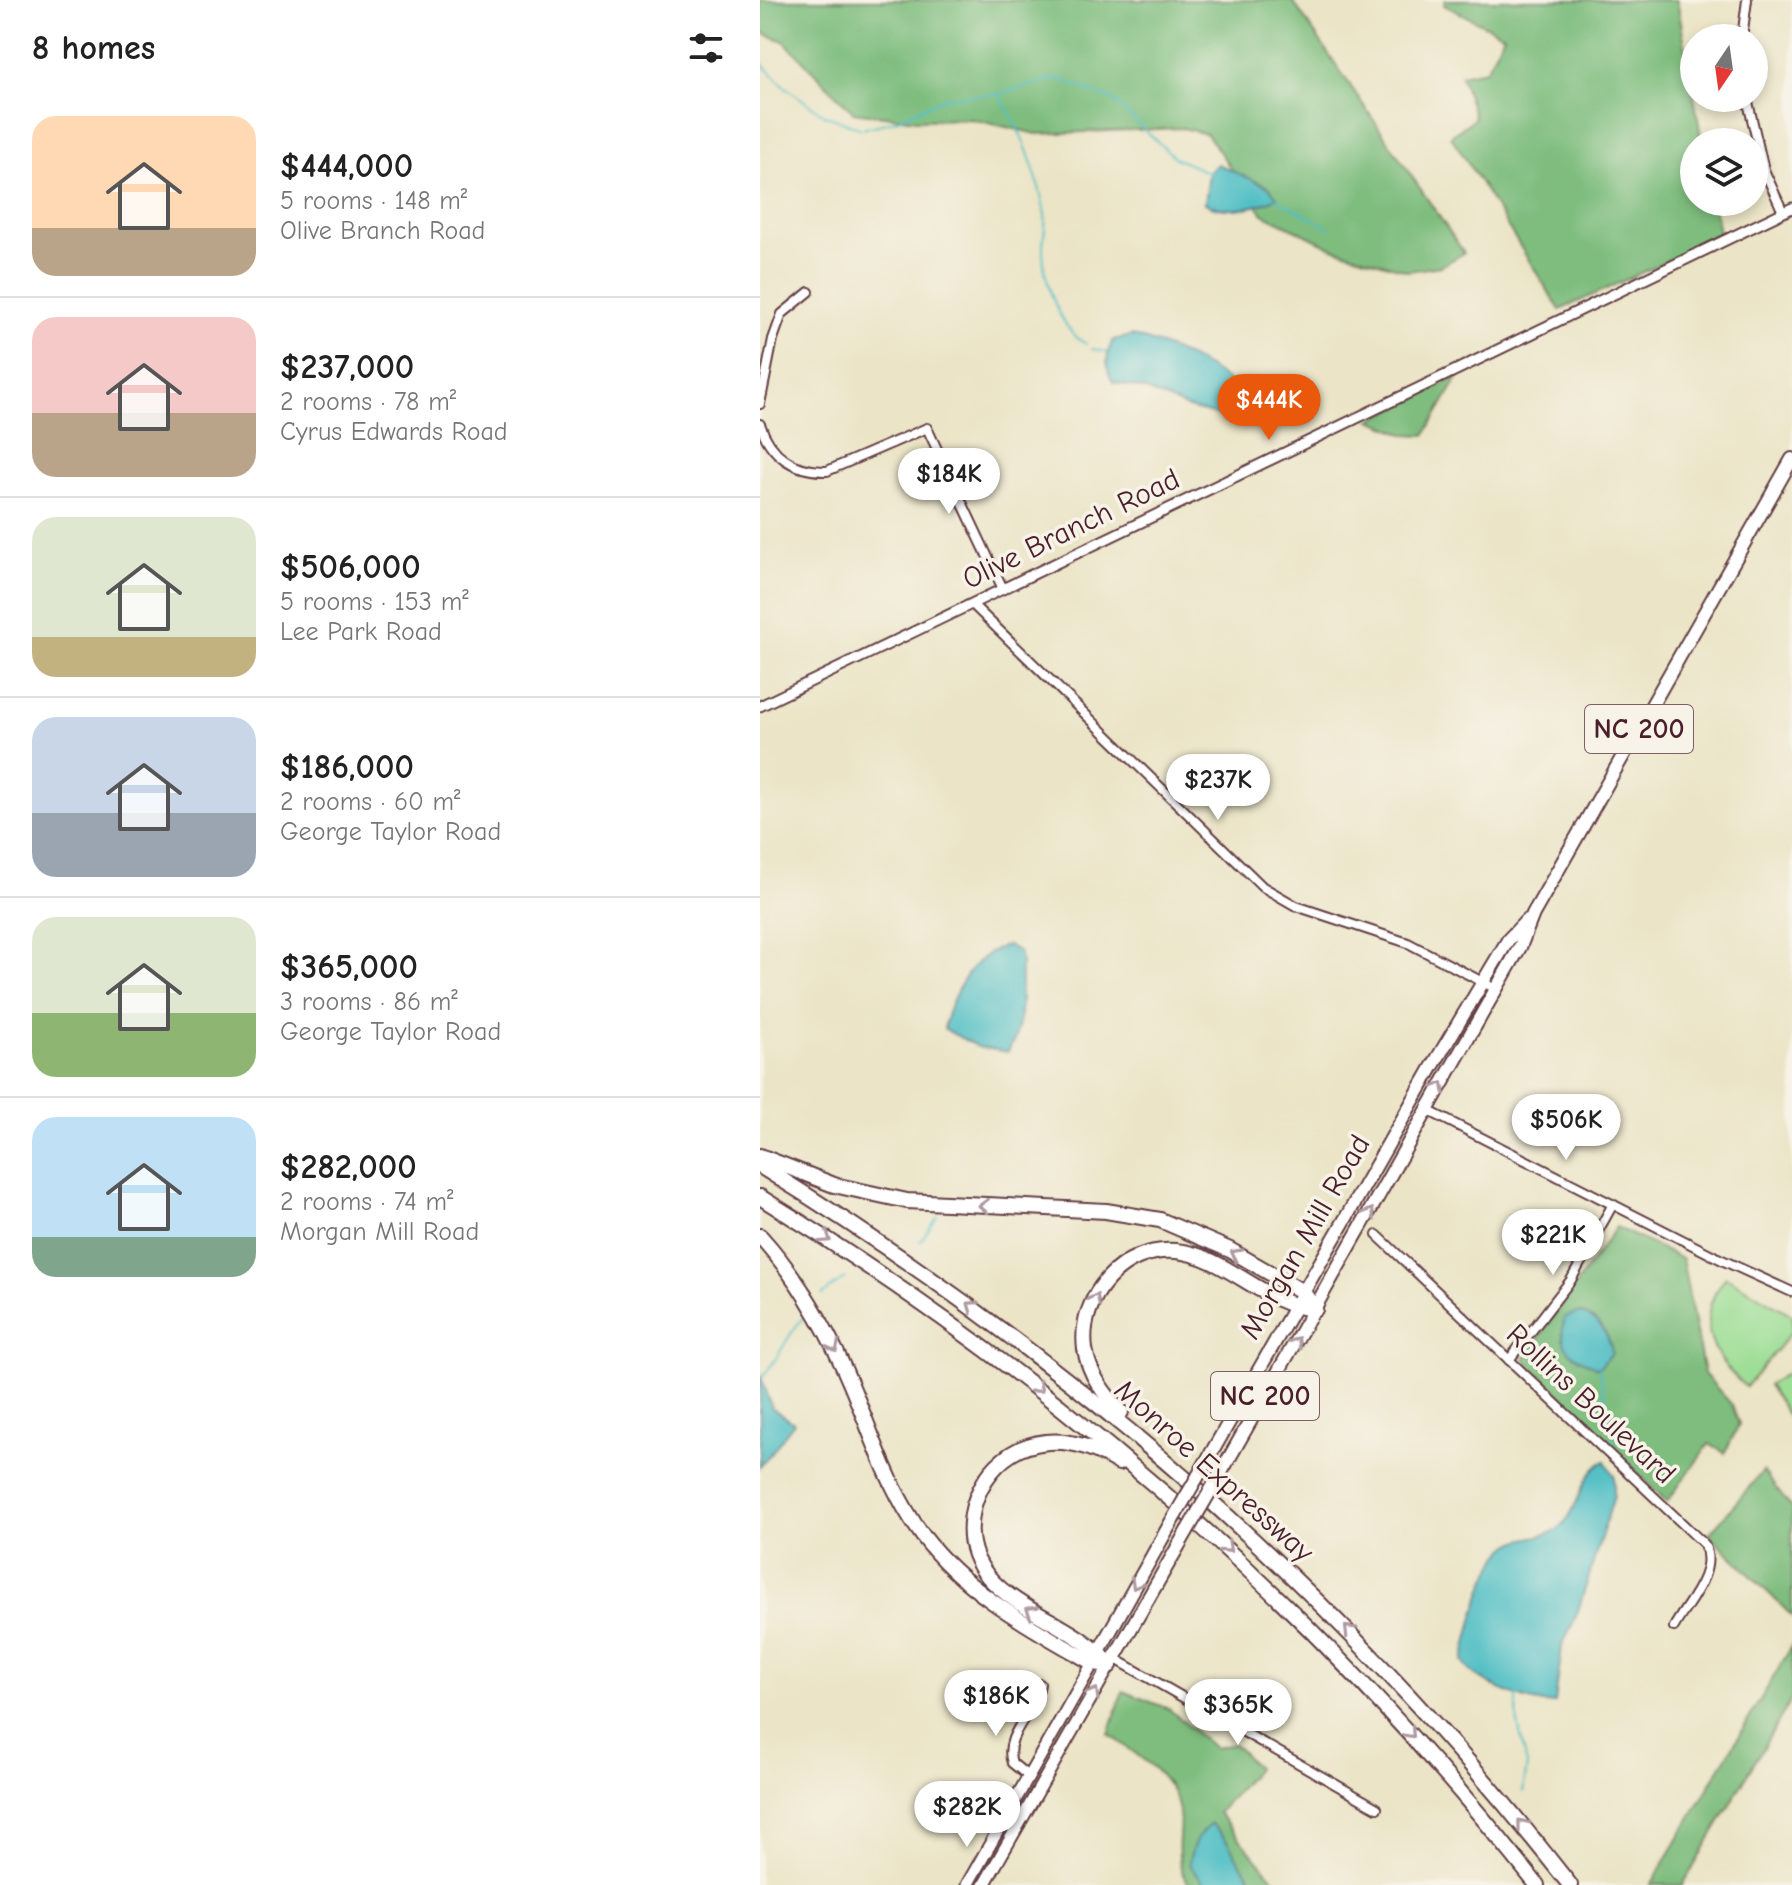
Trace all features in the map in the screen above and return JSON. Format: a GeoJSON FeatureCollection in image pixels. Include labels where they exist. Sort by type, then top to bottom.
{"type":"FeatureCollection","features":[{"type":"Feature","properties":{"kind":"highway"},"geometry":{"type":"LineString","coordinates":[[760,1156],[834,1185],[898,1199],[1106,1211],[1151,1218],[1212,1241],[1303,1292],[1315,1309]]}},
{"type":"Feature","properties":{"kind":"highway","name":"Monroe Expressway"},"geometry":{"type":"LineString","coordinates":[[760,1166],[849,1221],[988,1317],[1165,1458],[1291,1572],[1370,1652],[1475,1768],[1570,1885]]}},
{"type":"Feature","properties":{"kind":"highway","name":"Monroe Expressway"},"geometry":{"type":"LineString","coordinates":[[760,1197],[973,1338],[1169,1496],[1272,1591],[1371,1691],[1537,1885]]}},
{"type":"Feature","properties":{"kind":"highway"},"geometry":{"type":"LineString","coordinates":[[760,1236],[800,1287],[828,1334],[895,1490],[924,1538],[956,1573],[992,1603],[1112,1662]]}},
{"type":"Feature","properties":{"kind":"highway"},"geometry":{"type":"LineString","coordinates":[[1165,1458],[1110,1400],[1090,1367],[1085,1328],[1093,1299],[1105,1281],[1139,1257],[1159,1251],[1179,1252],[1221,1266],[1295,1308],[1315,1309]]}},
{"type":"Feature","properties":{"kind":"highway"},"geometry":{"type":"LineString","coordinates":[[1096,1656],[1015,1601],[987,1575],[972,1539],[972,1519],[978,1492],[987,1476],[1007,1457],[1030,1445],[1057,1441],[1101,1453],[1169,1496]]}},
{"type":"Feature","properties":{"kind":"main road","name":"Morgan Mill Road"},"geometry":{"type":"LineString","coordinates":[[984,1885],[1427,1110],[1490,986],[1508,940],[1533,914],[1792,459]]}},
{"type":"Feature","properties":{"kind":"main road","name":"Morgan Mill Road"},"geometry":{"type":"LineString","coordinates":[[967,1885],[1303,1292],[1490,986]]}},
{"type":"Feature","properties":{"kind":"street"},"geometry":{"type":"LineString","coordinates":[[1744,24],[1747,0]]}},
{"type":"Feature","properties":{"kind":"street"},"geometry":{"type":"LineString","coordinates":[[1750,112],[1764,170],[1788,210]]}},
{"type":"Feature","properties":{"kind":"street","name":"Olive Branch Road"},"geometry":{"type":"LineString","coordinates":[[760,706],[1788,210]]}},
{"type":"Feature","properties":{"kind":"street"},"geometry":{"type":"LineString","coordinates":[[760,404],[773,339],[782,314],[809,292]]}},
{"type":"Feature","properties":{"kind":"street"},"geometry":{"type":"LineString","coordinates":[[760,424],[765,438],[782,458],[814,472],[827,471],[927,428],[1003,589]]}},
{"type":"Feature","properties":{"kind":"street"},"geometry":{"type":"LineString","coordinates":[[972,604],[1263,887],[1296,906],[1408,943],[1490,986]]}},
{"type":"Feature","properties":{"kind":"street"},"geometry":{"type":"LineString","coordinates":[[1427,1110],[1792,1292]]}},
{"type":"Feature","properties":{"kind":"street"},"geometry":{"type":"LineString","coordinates":[[1509,1360],[1571,1280],[1613,1204]]}},
{"type":"Feature","properties":{"kind":"street","name":"Rollins Boulevard"},"geometry":{"type":"LineString","coordinates":[[1377,1235],[1704,1544],[1709,1558],[1706,1572],[1674,1627]]}},
{"type":"Feature","properties":{"kind":"street"},"geometry":{"type":"LineString","coordinates":[[1112,1662],[1377,1808]]}},
{"type":"Feature","properties":{"kind":"street"},"geometry":{"type":"LineString","coordinates":[[1028,1776],[1015,1767],[1009,1752],[1040,1684]]}},
{"type":"Feature","properties":{"kind":"green space"},"geometry":{"type":"Polygon","coordinates":[[[760,0],[1292,0],[1464,253],[1441,266],[1408,271],[1333,248],[1263,214],[1207,134],[1183,128],[1037,134],[971,119],[917,120],[853,112],[784,41],[760,32],[760,0]]]}},
{"type":"Feature","properties":{"kind":"green space"},"geometry":{"type":"Polygon","coordinates":[[[1445,0],[1677,0],[1681,24],[1680,112],[1697,112],[1700,128],[1680,128],[1680,216],[1716,216],[1720,237],[1560,310],[1451,136],[1475,118],[1461,75],[1486,70],[1504,35],[1444,5],[1445,0]]]}},
{"type":"Feature","properties":{"kind":"green space"},"geometry":{"type":"Polygon","coordinates":[[[1459,376],[1425,435],[1404,434],[1371,420],[1459,376]]]}},
{"type":"Feature","properties":{"kind":"green space"},"geometry":{"type":"Polygon","coordinates":[[[1616,1227],[1682,1259],[1704,1374],[1732,1405],[1739,1424],[1725,1453],[1709,1444],[1667,1502],[1524,1359],[1616,1227]]]}},
{"type":"Feature","properties":{"kind":"green space"},"geometry":{"type":"Polygon","coordinates":[[[1726,1277],[1792,1315],[1792,1331],[1746,1387],[1723,1363],[1710,1336],[1710,1307],[1726,1277]]]}},
{"type":"Feature","properties":{"kind":"green space"},"geometry":{"type":"Polygon","coordinates":[[[1792,1370],[1792,1422],[1768,1385],[1792,1370]]]}},
{"type":"Feature","properties":{"kind":"green space"},"geometry":{"type":"Polygon","coordinates":[[[1763,1471],[1792,1509],[1792,1616],[1709,1534],[1763,1471]]]}},
{"type":"Feature","properties":{"kind":"green space"},"geometry":{"type":"Polygon","coordinates":[[[1792,1646],[1792,1698],[1683,1885],[1651,1885],[1792,1646]]]}},
{"type":"Feature","properties":{"kind":"green space"},"geometry":{"type":"Polygon","coordinates":[[[1123,1691],[1169,1709],[1214,1748],[1234,1744],[1257,1768],[1218,1813],[1279,1885],[1189,1885],[1180,1862],[1179,1811],[1171,1790],[1147,1763],[1109,1734],[1123,1691]]]}},
{"type":"Feature","properties":{"kind":"water"},"geometry":{"type":"Polygon","coordinates":[[[1217,164],[1269,187],[1277,198],[1241,208],[1222,208],[1205,203],[1209,173],[1217,164]]]}},
{"type":"Feature","properties":{"kind":"water"},"geometry":{"type":"Polygon","coordinates":[[[1132,336],[1186,356],[1225,379],[1240,392],[1248,407],[1249,423],[1188,408],[1143,389],[1113,382],[1108,356],[1113,340],[1132,336]]]}},
{"type":"Feature","properties":{"kind":"water"},"geometry":{"type":"Polygon","coordinates":[[[1008,945],[1019,952],[1021,997],[1017,1033],[1007,1052],[978,1047],[944,1029],[951,1003],[965,978],[984,957],[1008,945]]]}},
{"type":"Feature","properties":{"kind":"water"},"geometry":{"type":"Polygon","coordinates":[[[1578,1313],[1597,1322],[1608,1339],[1612,1353],[1599,1368],[1575,1356],[1565,1345],[1565,1317],[1578,1313]]]}},
{"type":"Feature","properties":{"kind":"water"},"geometry":{"type":"Polygon","coordinates":[[[760,1374],[772,1408],[794,1423],[760,1467],[760,1374]]]}},
{"type":"Feature","properties":{"kind":"water"},"geometry":{"type":"Polygon","coordinates":[[[1605,1461],[1614,1476],[1614,1496],[1577,1614],[1562,1646],[1555,1703],[1533,1701],[1504,1691],[1478,1677],[1463,1661],[1487,1579],[1504,1551],[1514,1543],[1548,1534],[1565,1522],[1591,1473],[1605,1461]]]}},
{"type":"Feature","properties":{"kind":"water"},"geometry":{"type":"Polygon","coordinates":[[[1211,1824],[1257,1885],[1205,1885],[1189,1864],[1196,1841],[1211,1824]]]}},
{"type":"Feature","properties":{"kind":"waterway"},"geometry":{"type":"LineString","coordinates":[[760,62],[784,86],[824,115],[862,129],[894,121],[946,97],[998,94],[1057,78],[1113,100],[1175,158],[1209,173]]}},
{"type":"Feature","properties":{"kind":"waterway"},"geometry":{"type":"LineString","coordinates":[[999,95],[1022,138],[1038,184],[1045,215],[1043,252],[1050,290],[1068,327],[1086,344]]}},
{"type":"Feature","properties":{"kind":"waterway"},"geometry":{"type":"LineString","coordinates":[[1275,198],[1329,228]]}},
{"type":"Feature","properties":{"kind":"waterway"},"geometry":{"type":"LineString","coordinates":[[1092,349],[1107,352]]}},
{"type":"Feature","properties":{"kind":"waterway"},"geometry":{"type":"LineString","coordinates":[[920,1242],[938,1216]]}},
{"type":"Feature","properties":{"kind":"waterway"},"geometry":{"type":"LineString","coordinates":[[822,1295],[845,1278]]}},
{"type":"Feature","properties":{"kind":"waterway"},"geometry":{"type":"LineString","coordinates":[[762,1377],[803,1318]]}},
{"type":"Feature","properties":{"kind":"waterway"},"geometry":{"type":"LineString","coordinates":[[1599,1368],[1614,1437],[1611,1446]]}},
{"type":"Feature","properties":{"kind":"waterway"},"geometry":{"type":"LineString","coordinates":[[1517,1695],[1517,1719],[1527,1765],[1523,1792]]}}]}
